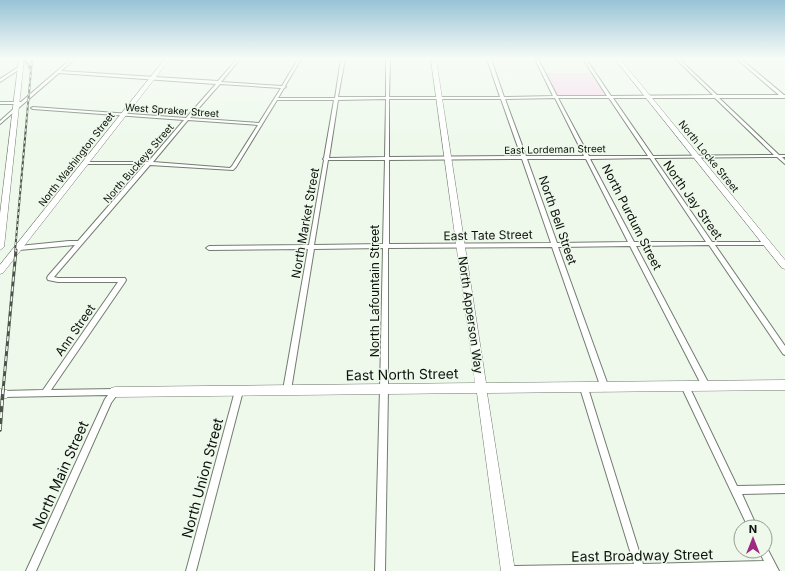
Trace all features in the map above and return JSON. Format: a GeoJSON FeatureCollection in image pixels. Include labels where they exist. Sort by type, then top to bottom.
{"type":"FeatureCollection","features":[{"type":"Feature","properties":{"kind":"street"},"geometry":{"type":"LineString","coordinates":[[0,248],[19,105],[20,86]]}},
{"type":"Feature","properties":{"kind":"street"},"geometry":{"type":"LineString","coordinates":[[0,123],[42,86]]}},
{"type":"Feature","properties":{"kind":"street","name":"North Washington Street"},"geometry":{"type":"LineString","coordinates":[[0,271],[147,86]]}},
{"type":"Feature","properties":{"kind":"street","name":"North Buckeye Street"},"geometry":{"type":"LineString","coordinates":[[123,280],[58,280],[50,278],[217,86]]}},
{"type":"Feature","properties":{"kind":"street"},"geometry":{"type":"LineString","coordinates":[[262,86],[284,87]]}},
{"type":"Feature","properties":{"kind":"street","name":"North Market Street"},"geometry":{"type":"LineString","coordinates":[[287,390],[338,86]]}},
{"type":"Feature","properties":{"kind":"street","name":"North Lafountain Street"},"geometry":{"type":"LineString","coordinates":[[380,571],[384,389],[387,86]]}},
{"type":"Feature","properties":{"kind":"street","name":"North Apperson Way"},"geometry":{"type":"LineString","coordinates":[[437,86],[508,571]]}},
{"type":"Feature","properties":{"kind":"street","name":"North Bell Street"},"geometry":{"type":"LineString","coordinates":[[499,86],[605,388]]}},
{"type":"Feature","properties":{"kind":"street","name":"North Purdum Street"},"geometry":{"type":"LineString","coordinates":[[550,86],[706,386]]}},
{"type":"Feature","properties":{"kind":"street","name":"North Jay Street"},"geometry":{"type":"LineString","coordinates":[[602,86],[785,352]]}},
{"type":"Feature","properties":{"kind":"street","name":"North Locke Street"},"geometry":{"type":"LineString","coordinates":[[639,86],[785,266]]}},
{"type":"Feature","properties":{"kind":"street"},"geometry":{"type":"LineString","coordinates":[[704,86],[785,163]]}},
{"type":"Feature","properties":{"kind":"street"},"geometry":{"type":"LineString","coordinates":[[770,86],[784,97]]}},
{"type":"Feature","properties":{"kind":"street"},"geometry":{"type":"LineString","coordinates":[[86,163],[150,163],[231,169],[284,87]]}},
{"type":"Feature","properties":{"kind":"street"},"geometry":{"type":"LineString","coordinates":[[276,99],[784,97]]}},
{"type":"Feature","properties":{"kind":"street"},"geometry":{"type":"LineString","coordinates":[[0,103],[19,105]]}},
{"type":"Feature","properties":{"kind":"street","name":"West Spraker Street"},"geometry":{"type":"LineString","coordinates":[[34,108],[260,124]]}},
{"type":"Feature","properties":{"kind":"street","name":"East Lordeman Street"},"geometry":{"type":"LineString","coordinates":[[326,159],[785,156]]}},
{"type":"Feature","properties":{"kind":"street"},"geometry":{"type":"LineString","coordinates":[[19,248],[69,243],[77,243],[78,246]]}},
{"type":"Feature","properties":{"kind":"street","name":"East Tate Street"},"geometry":{"type":"LineString","coordinates":[[209,248],[766,243]]}},
{"type":"Feature","properties":{"kind":"street","name":"Ann Street"},"geometry":{"type":"LineString","coordinates":[[45,393],[123,280]]}},
{"type":"Feature","properties":{"kind":"street","name":"East North Street"},"geometry":{"type":"LineString","coordinates":[[115,392],[785,385]]}},
{"type":"Feature","properties":{"kind":"street"},"geometry":{"type":"LineString","coordinates":[[685,386],[749,519]]}},
{"type":"Feature","properties":{"kind":"street"},"geometry":{"type":"LineString","coordinates":[[584,388],[640,570]]}},
{"type":"Feature","properties":{"kind":"street","name":"North Union Street"},"geometry":{"type":"LineString","coordinates":[[191,571],[239,391]]}},
{"type":"Feature","properties":{"kind":"street"},"geometry":{"type":"LineString","coordinates":[[2,394],[115,392]]}},
{"type":"Feature","properties":{"kind":"street","name":"North Main Street"},"geometry":{"type":"LineString","coordinates":[[31,571],[92,435],[108,401],[115,392]]}},
{"type":"Feature","properties":{"kind":"street"},"geometry":{"type":"LineString","coordinates":[[735,490],[785,489]]}},
{"type":"Feature","properties":{"kind":"street"},"geometry":{"type":"LineString","coordinates":[[768,559],[773,568]]}},
{"type":"Feature","properties":{"kind":"street","name":"East Broadway Street"},"geometry":{"type":"LineString","coordinates":[[514,571],[773,568]]}},
{"type":"Feature","properties":{"kind":"shaded area"},"geometry":{"type":"Polygon","coordinates":[[[550,86],[602,86],[610,97],[556,98],[550,86]]]}},
{"type":"Feature","properties":{"kind":"railway"},"geometry":{"type":"LineString","coordinates":[[15,251],[30,86]]}},
{"type":"Feature","properties":{"kind":"railway"},"geometry":{"type":"LineString","coordinates":[[3,391],[16,250]]}},
{"type":"Feature","properties":{"kind":"railway"},"geometry":{"type":"LineString","coordinates":[[0,430],[3,390]]}}]}
